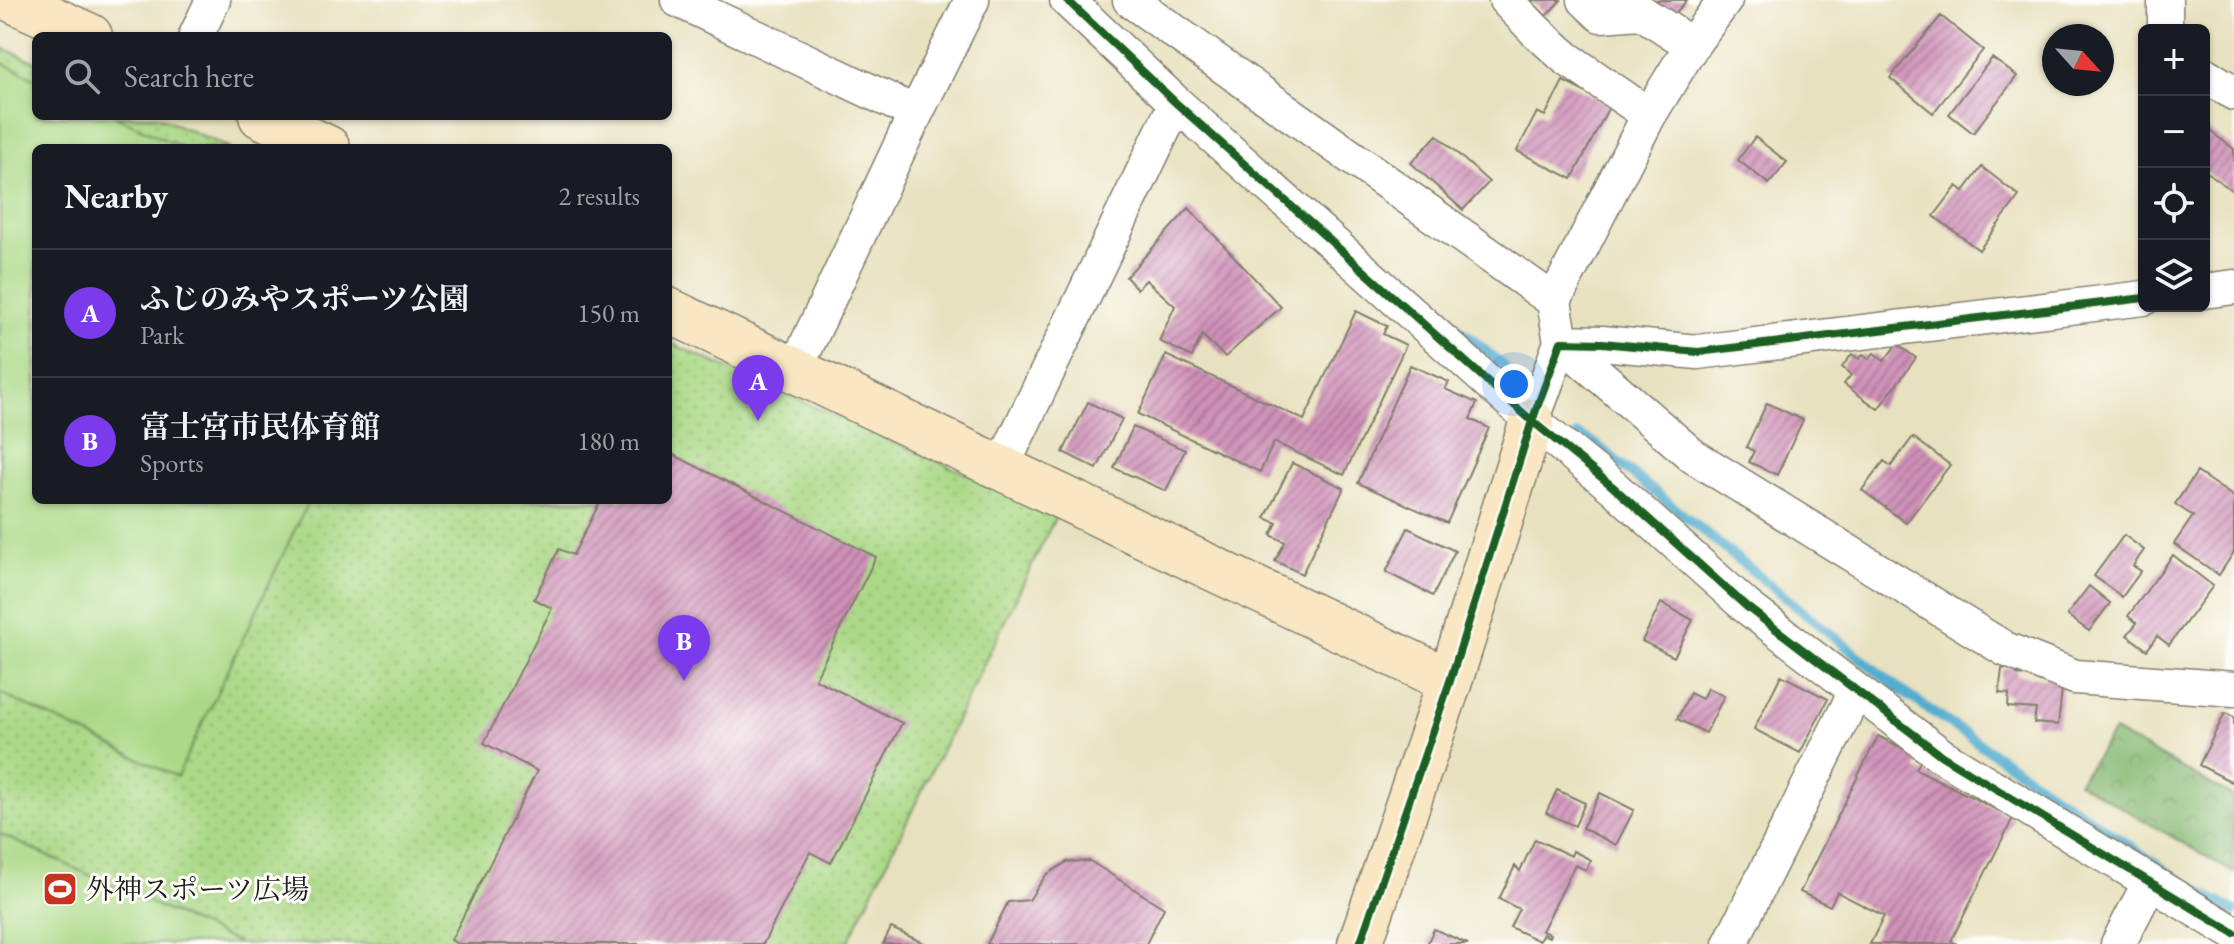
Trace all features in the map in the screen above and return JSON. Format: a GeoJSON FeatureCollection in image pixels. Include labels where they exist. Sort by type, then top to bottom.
{"type":"FeatureCollection","features":[{"type":"Feature","properties":{"kind":"street"},"geometry":{"type":"LineString","coordinates":[[12,0],[81,32]]}},
{"type":"Feature","properties":{"kind":"street"},"geometry":{"type":"LineString","coordinates":[[198,32],[213,0]]}},
{"type":"Feature","properties":{"kind":"street"},"geometry":{"type":"LineString","coordinates":[[678,0],[916,113]]}},
{"type":"Feature","properties":{"kind":"street"},"geometry":{"type":"LineString","coordinates":[[795,370],[972,0]]}},
{"type":"Feature","properties":{"kind":"street"},"geometry":{"type":"LineString","coordinates":[[1067,0],[1176,103],[1532,421],[1612,486],[1747,607],[1942,756],[2234,933]]}},
{"type":"Feature","properties":{"kind":"street"},"geometry":{"type":"LineString","coordinates":[[1130,0],[1554,301]]}},
{"type":"Feature","properties":{"kind":"street"},"geometry":{"type":"LineString","coordinates":[[1506,0],[1566,58],[1649,115]]}},
{"type":"Feature","properties":{"kind":"street"},"geometry":{"type":"LineString","coordinates":[[1585,0],[1601,15],[1641,12],[1692,45]]}},
{"type":"Feature","properties":{"kind":"street"},"geometry":{"type":"LineString","coordinates":[[1360,944],[1450,681],[1532,421],[1561,342],[1554,301],[1649,115],[1692,45],[1725,0]]}},
{"type":"Feature","properties":{"kind":"street"},"geometry":{"type":"LineString","coordinates":[[2165,0],[2165,24]]}},
{"type":"Feature","properties":{"kind":"street"},"geometry":{"type":"LineString","coordinates":[[2210,78],[2234,93]]}},
{"type":"Feature","properties":{"kind":"street"},"geometry":{"type":"LineString","coordinates":[[1001,469],[1176,103]]}},
{"type":"Feature","properties":{"kind":"street"},"geometry":{"type":"LineString","coordinates":[[269,120],[320,144]]}},
{"type":"Feature","properties":{"kind":"street"},"geometry":{"type":"LineString","coordinates":[[2210,290],[2234,287]]}},
{"type":"Feature","properties":{"kind":"street"},"geometry":{"type":"LineString","coordinates":[[1561,342],[1698,352],[2138,299]]}},
{"type":"Feature","properties":{"kind":"street"},"geometry":{"type":"LineString","coordinates":[[672,312],[1450,681]]}},
{"type":"Feature","properties":{"kind":"street"},"geometry":{"type":"LineString","coordinates":[[1561,342],[1693,456],[2005,649],[2075,677],[2234,689]]}},
{"type":"Feature","properties":{"kind":"street"},"geometry":{"type":"LineString","coordinates":[[1730,944],[1856,691]]}},
{"type":"Feature","properties":{"kind":"street"},"geometry":{"type":"LineString","coordinates":[[2118,944],[2150,882]]}},
{"type":"Feature","properties":{"kind":"green space"},"geometry":{"type":"Polygon","coordinates":[[[0,47],[32,60],[32,120],[166,120],[221,144],[32,144],[32,504],[672,504],[672,344],[1057,514],[847,944],[0,944],[0,47]]]}},
{"type":"Feature","properties":{"kind":"green space"},"geometry":{"type":"Polygon","coordinates":[[[0,62],[32,77],[32,120],[124,120],[174,144],[32,144],[32,504],[307,504],[177,777],[0,693],[0,62]]]}},
{"type":"Feature","properties":{"kind":"green space"},"geometry":{"type":"Polygon","coordinates":[[[2114,731],[2234,797],[2234,873],[2078,782],[2114,731]]]}},
{"type":"Feature","properties":{"kind":"green space","name":"外神スポーツ広場"},"geometry":{"type":"Polygon","coordinates":[[[0,834],[240,944],[0,944],[0,834]]]}},
{"type":"Feature","properties":{"kind":"building"},"geometry":{"type":"Polygon","coordinates":[[[1530,0],[1561,0],[1546,16],[1530,0]]]}},
{"type":"Feature","properties":{"kind":"building"},"geometry":{"type":"Polygon","coordinates":[[[1656,0],[1687,0],[1673,16],[1656,0]]]}},
{"type":"Feature","properties":{"kind":"building"},"geometry":{"type":"Polygon","coordinates":[[[1941,16],[1983,50],[1933,113],[1890,78],[1941,16]]]}},
{"type":"Feature","properties":{"kind":"building"},"geometry":{"type":"Polygon","coordinates":[[[1992,58],[2017,76],[1973,133],[1949,114],[1992,58]]]}},
{"type":"Feature","properties":{"kind":"building"},"geometry":{"type":"Polygon","coordinates":[[[1563,81],[1610,105],[1572,179],[1517,151],[1537,112],[1545,116],[1563,81]]]}},
{"type":"Feature","properties":{"kind":"building"},"geometry":{"type":"Polygon","coordinates":[[[2210,131],[2234,149],[2234,192],[2210,174],[2210,131]]]}},
{"type":"Feature","properties":{"kind":"building"},"geometry":{"type":"Polygon","coordinates":[[[1437,135],[1489,182],[1463,210],[1411,163],[1437,135]]]}},
{"type":"Feature","properties":{"kind":"building"},"geometry":{"type":"Polygon","coordinates":[[[1755,137],[1787,162],[1769,184],[1738,160],[1755,137]]]}},
{"type":"Feature","properties":{"kind":"building"},"geometry":{"type":"Polygon","coordinates":[[[1982,167],[2019,196],[1979,250],[1934,216],[1957,186],[1964,191],[1982,167]]]}},
{"type":"Feature","properties":{"kind":"building"},"geometry":{"type":"Polygon","coordinates":[[[1189,208],[1281,307],[1225,357],[1202,335],[1192,357],[1159,341],[1175,306],[1146,280],[1137,289],[1126,277],[1189,208]]]}},
{"type":"Feature","properties":{"kind":"building"},"geometry":{"type":"Polygon","coordinates":[[[1356,311],[1387,326],[1383,334],[1406,345],[1344,475],[1274,442],[1260,472],[1138,414],[1166,355],[1304,420],[1356,311]]]}},
{"type":"Feature","properties":{"kind":"building"},"geometry":{"type":"Polygon","coordinates":[[[1897,344],[1916,358],[1878,409],[1844,384],[1851,375],[1842,367],[1852,354],[1859,359],[1863,354],[1869,359],[1874,353],[1884,361],[1897,344]]]}},
{"type":"Feature","properties":{"kind":"building"},"geometry":{"type":"Polygon","coordinates":[[[1410,365],[1449,382],[1445,389],[1477,403],[1470,419],[1489,428],[1447,523],[1358,483],[1410,365]]]}},
{"type":"Feature","properties":{"kind":"building"},"geometry":{"type":"Polygon","coordinates":[[[1088,402],[1122,419],[1097,469],[1063,452],[1088,402]]]}},
{"type":"Feature","properties":{"kind":"building"},"geometry":{"type":"Polygon","coordinates":[[[1767,403],[1803,420],[1777,475],[1749,462],[1754,451],[1746,447],[1767,403]]]}},
{"type":"Feature","properties":{"kind":"building"},"geometry":{"type":"Polygon","coordinates":[[[1133,427],[1185,450],[1166,491],[1114,468],[1133,427]]]}},
{"type":"Feature","properties":{"kind":"building"},"geometry":{"type":"Polygon","coordinates":[[[1913,437],[1950,465],[1906,523],[1862,490],[1884,461],[1891,466],[1913,437]]]}},
{"type":"Feature","properties":{"kind":"building"},"geometry":{"type":"Polygon","coordinates":[[[672,454],[876,557],[815,679],[902,723],[831,863],[810,852],[763,944],[458,944],[451,940],[537,771],[484,743],[552,608],[534,599],[559,549],[573,555],[599,504],[672,504],[672,454]]]}},
{"type":"Feature","properties":{"kind":"building"},"geometry":{"type":"Polygon","coordinates":[[[1292,463],[1344,488],[1302,574],[1275,561],[1285,542],[1271,535],[1277,523],[1265,518],[1292,463]]]}},
{"type":"Feature","properties":{"kind":"building"},"geometry":{"type":"Polygon","coordinates":[[[2197,472],[2234,497],[2234,552],[2219,575],[2174,544],[2193,516],[2175,504],[2197,472]]]}},
{"type":"Feature","properties":{"kind":"building"},"geometry":{"type":"Polygon","coordinates":[[[1408,528],[1455,551],[1433,596],[1386,572],[1408,528]]]}},
{"type":"Feature","properties":{"kind":"building"},"geometry":{"type":"Polygon","coordinates":[[[2124,535],[2144,550],[2133,566],[2141,571],[2122,597],[2094,576],[2124,535]]]}},
{"type":"Feature","properties":{"kind":"building"},"geometry":{"type":"Polygon","coordinates":[[[2173,555],[2213,586],[2169,645],[2157,636],[2147,650],[2127,635],[2137,623],[2128,616],[2173,555]]]}},
{"type":"Feature","properties":{"kind":"building"},"geometry":{"type":"Polygon","coordinates":[[[2089,586],[2110,603],[2089,631],[2067,615],[2089,586]]]}},
{"type":"Feature","properties":{"kind":"building"},"geometry":{"type":"Polygon","coordinates":[[[1661,603],[1693,620],[1674,657],[1642,641],[1661,603]]]}},
{"type":"Feature","properties":{"kind":"building"},"geometry":{"type":"Polygon","coordinates":[[[2015,666],[2017,675],[2063,680],[2058,725],[2034,723],[2036,709],[2008,707],[2009,694],[1999,693],[2002,669],[2015,666]]]}},
{"type":"Feature","properties":{"kind":"building"},"geometry":{"type":"Polygon","coordinates":[[[1781,675],[1828,699],[1800,753],[1754,729],[1781,675]]]}},
{"type":"Feature","properties":{"kind":"building"},"geometry":{"type":"Polygon","coordinates":[[[1707,688],[1724,696],[1706,733],[1677,719],[1690,693],[1702,699],[1707,688]]]}},
{"type":"Feature","properties":{"kind":"building"},"geometry":{"type":"Polygon","coordinates":[[[2225,713],[2234,717],[2234,783],[2199,765],[2225,713]]]}},
{"type":"Feature","properties":{"kind":"building"},"geometry":{"type":"Polygon","coordinates":[[[1878,736],[1922,758],[1916,769],[2013,818],[1951,941],[1957,944],[1870,944],[1884,916],[1837,892],[1830,906],[1800,892],[1878,736]]]}},
{"type":"Feature","properties":{"kind":"building"},"geometry":{"type":"Polygon","coordinates":[[[1557,790],[1585,803],[1575,826],[1546,813],[1557,790]]]}},
{"type":"Feature","properties":{"kind":"building"},"geometry":{"type":"Polygon","coordinates":[[[1600,793],[1634,810],[1616,845],[1582,828],[1600,793]]]}},
{"type":"Feature","properties":{"kind":"building"},"geometry":{"type":"Polygon","coordinates":[[[1535,839],[1571,856],[1573,851],[1591,860],[1586,870],[1575,865],[1542,931],[1550,934],[1549,937],[1543,934],[1539,941],[1510,927],[1519,909],[1499,899],[1515,866],[1520,871],[1535,839]]]}},
{"type":"Feature","properties":{"kind":"building"},"geometry":{"type":"Polygon","coordinates":[[[1090,861],[1164,908],[1146,944],[987,944],[1008,902],[1029,900],[1046,875],[1067,862],[1090,861]]]}},
{"type":"Feature","properties":{"kind":"building"},"geometry":{"type":"Polygon","coordinates":[[[891,928],[926,944],[883,944],[891,928]]]}},
{"type":"Feature","properties":{"kind":"building"},"geometry":{"type":"Polygon","coordinates":[[[1434,929],[1468,944],[1427,944],[1434,929]]]}},
{"type":"Feature","properties":{"kind":"waterway"},"geometry":{"type":"LineString","coordinates":[[1323,212],[1504,366]]}},
{"type":"Feature","properties":{"kind":"waterway"},"geometry":{"type":"LineString","coordinates":[[1578,435],[1594,443],[1899,689],[2187,885],[2234,911]]}},
{"type":"Feature","properties":{"kind":"cycle path"},"geometry":{"type":"LineString","coordinates":[[1067,0],[1176,103],[1532,421],[1612,486],[1747,607],[1942,756],[2234,933]]}},
{"type":"Feature","properties":{"kind":"cycle path"},"geometry":{"type":"LineString","coordinates":[[1360,944],[1450,681],[1532,421],[1561,342],[1698,352],[2138,299]]}},
{"type":"Feature","properties":{"kind":"place","name":"ふじのみやスポーツ公園"},"geometry":{"type":"Point","coordinates":[758,421]}},
{"type":"Feature","properties":{"kind":"place","name":"富士宮市民体育館"},"geometry":{"type":"Point","coordinates":[684,681]}},
{"type":"Feature","properties":{"kind":"place","name":"外神スポーツ広場"},"geometry":{"type":"Point","coordinates":[60,889]}}]}
